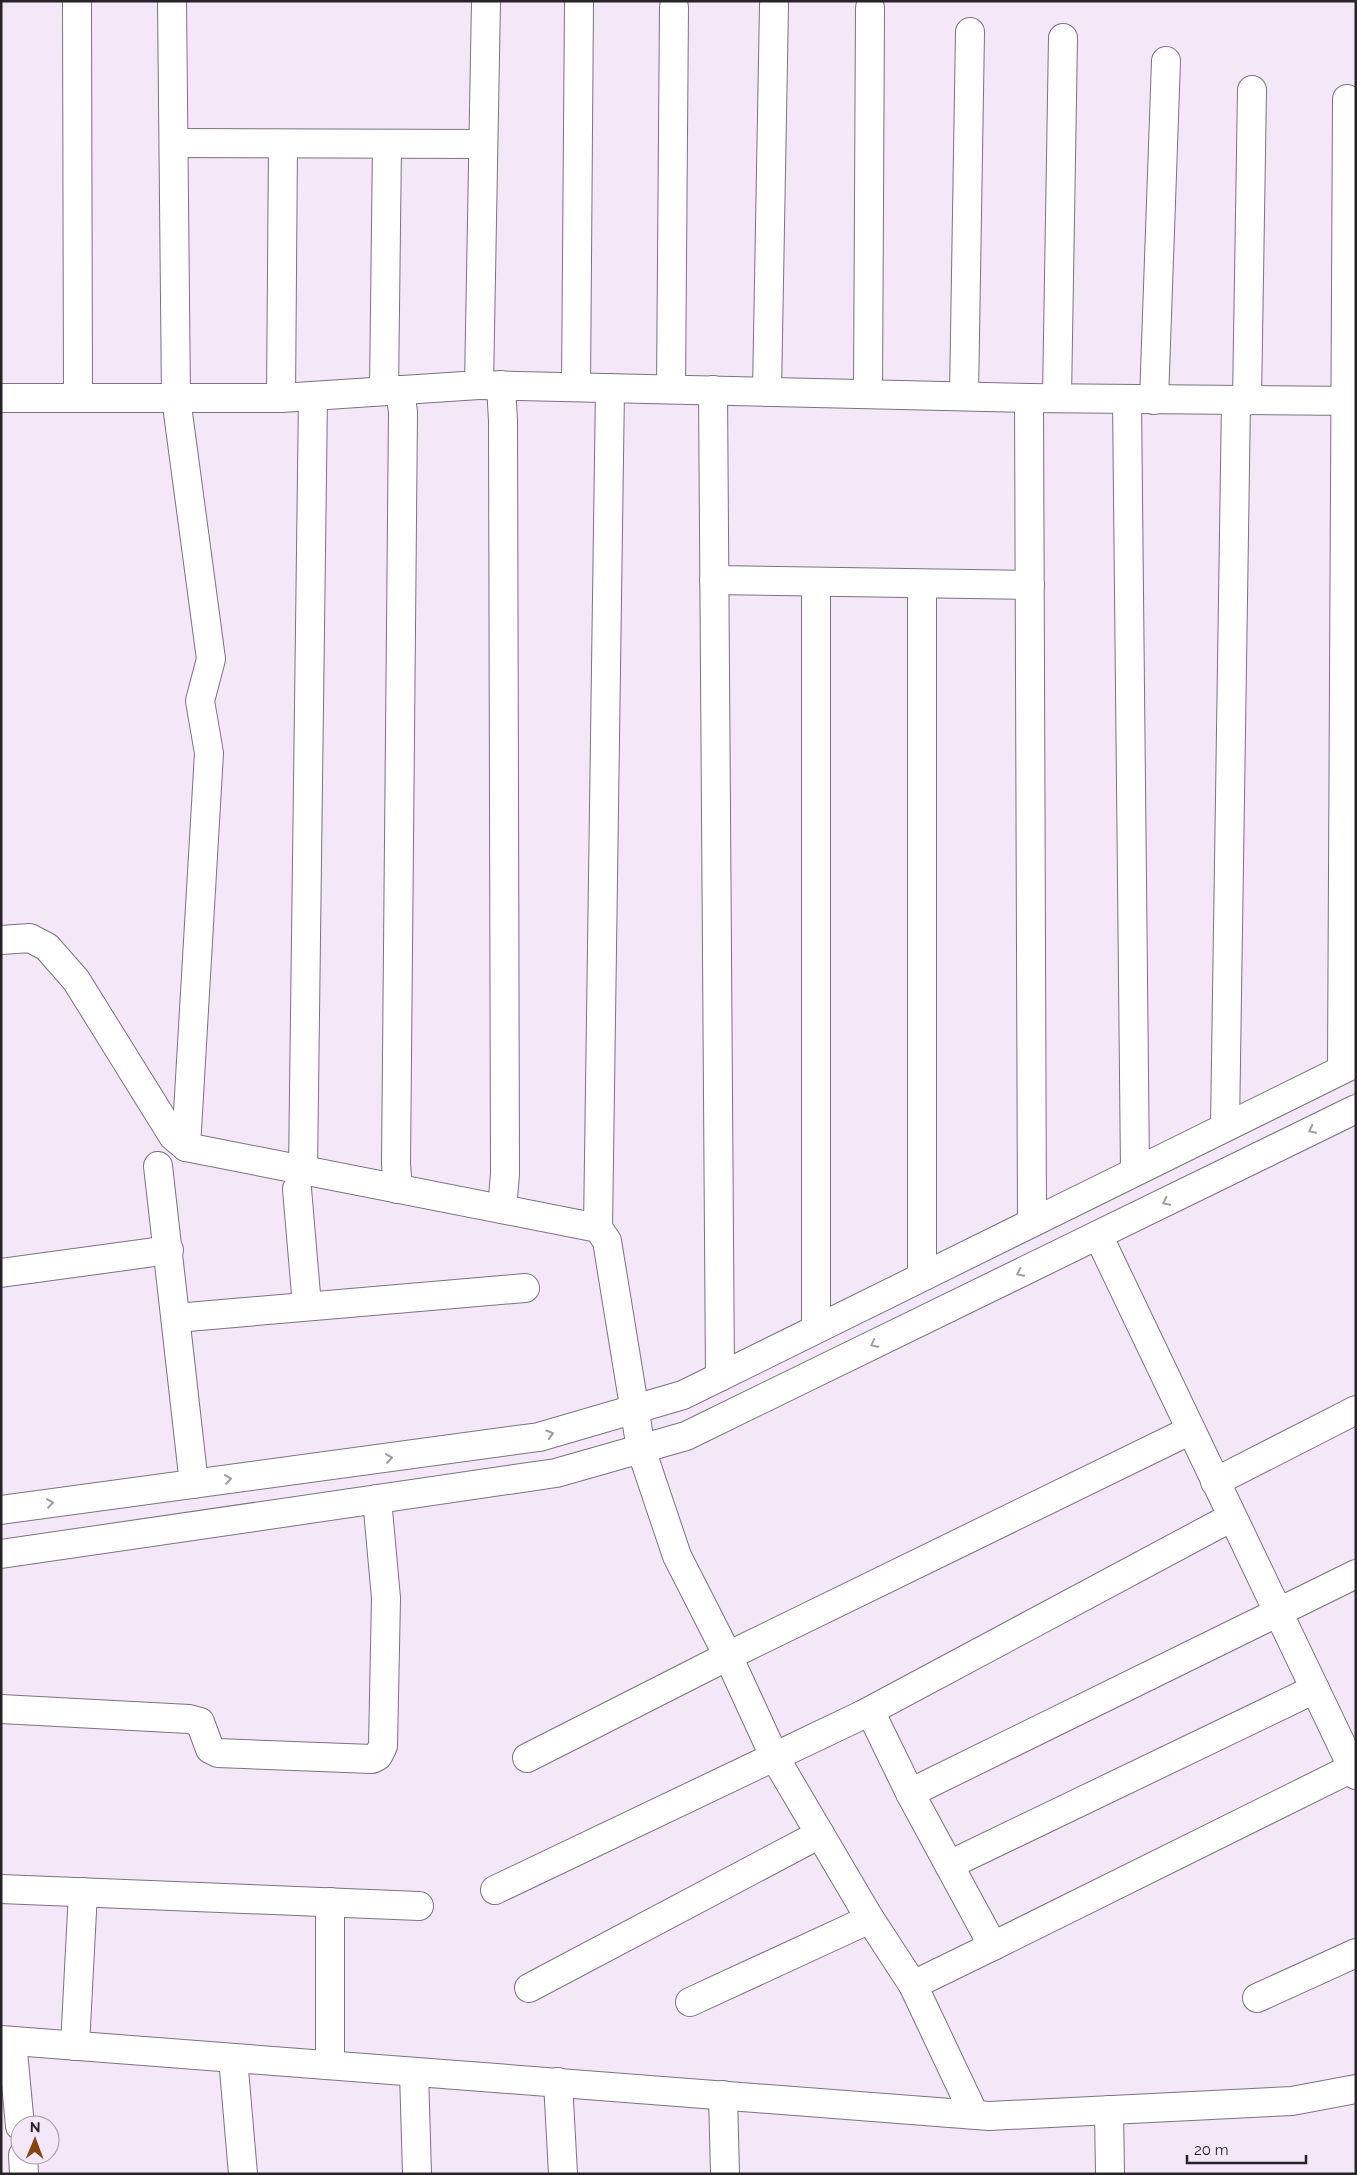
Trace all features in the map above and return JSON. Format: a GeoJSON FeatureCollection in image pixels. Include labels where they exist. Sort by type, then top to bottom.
{"type":"FeatureCollection","features":[{"type":"Feature","properties":{"kind":"street"},"geometry":{"type":"LineString","coordinates":[[77,1],[78,398]]}},
{"type":"Feature","properties":{"kind":"street"},"geometry":{"type":"LineString","coordinates":[[172,1],[175,143],[176,398],[210,659],[200,701],[209,753],[186,1147]]}},
{"type":"Feature","properties":{"kind":"street"},"geometry":{"type":"LineString","coordinates":[[486,1],[483,144],[490,385],[503,421],[505,1154],[502,1209]]}},
{"type":"Feature","properties":{"kind":"street"},"geometry":{"type":"LineString","coordinates":[[576,387],[579,1]]}},
{"type":"Feature","properties":{"kind":"street"},"geometry":{"type":"LineString","coordinates":[[767,392],[774,5]]}},
{"type":"Feature","properties":{"kind":"street"},"geometry":{"type":"LineString","coordinates":[[672,390],[674,7]]}},
{"type":"Feature","properties":{"kind":"street"},"geometry":{"type":"LineString","coordinates":[[868,394],[870,8]]}},
{"type":"Feature","properties":{"kind":"street"},"geometry":{"type":"LineString","coordinates":[[964,396],[970,32]]}},
{"type":"Feature","properties":{"kind":"street"},"geometry":{"type":"LineString","coordinates":[[1057,398],[1063,38]]}},
{"type":"Feature","properties":{"kind":"street"},"geometry":{"type":"LineString","coordinates":[[1154,400],[1166,61]]}},
{"type":"Feature","properties":{"kind":"street"},"geometry":{"type":"LineString","coordinates":[[1225,1127],[1242,401],[1252,90]]}},
{"type":"Feature","properties":{"kind":"street"},"geometry":{"type":"LineString","coordinates":[[1,1510],[539,1437],[683,1395],[1349,1066],[1351,401],[1348,99]]}},
{"type":"Feature","properties":{"kind":"street"},"geometry":{"type":"LineString","coordinates":[[175,143],[483,144]]}},
{"type":"Feature","properties":{"kind":"street"},"geometry":{"type":"LineString","coordinates":[[281,398],[283,144]]}},
{"type":"Feature","properties":{"kind":"street"},"geometry":{"type":"LineString","coordinates":[[387,144],[392,390],[403,422],[396,1144],[398,1189]]}},
{"type":"Feature","properties":{"kind":"street"},"geometry":{"type":"LineString","coordinates":[[1,398],[281,398],[490,385],[1029,398],[1351,401]]}},
{"type":"Feature","properties":{"kind":"street"},"geometry":{"type":"LineString","coordinates":[[610,388],[598,1228],[607,1241],[633,1410],[641,1449],[676,1556],[728,1656],[774,1756],[870,1919],[913,1985],[974,2114]]}},
{"type":"Feature","properties":{"kind":"street"},"geometry":{"type":"LineString","coordinates":[[713,390],[720,1377]]}},
{"type":"Feature","properties":{"kind":"street"},"geometry":{"type":"LineString","coordinates":[[307,1306],[300,1179],[313,396]]}},
{"type":"Feature","properties":{"kind":"street"},"geometry":{"type":"LineString","coordinates":[[1029,398],[1032,1222]]}},
{"type":"Feature","properties":{"kind":"street"},"geometry":{"type":"LineString","coordinates":[[1127,399],[1135,1171]]}},
{"type":"Feature","properties":{"kind":"street"},"geometry":{"type":"LineString","coordinates":[[714,580],[1030,585]]}},
{"type":"Feature","properties":{"kind":"street"},"geometry":{"type":"LineString","coordinates":[[816,582],[816,1329]]}},
{"type":"Feature","properties":{"kind":"street"},"geometry":{"type":"LineString","coordinates":[[922,584],[922,1276]]}},
{"type":"Feature","properties":{"kind":"street"},"geometry":{"type":"LineString","coordinates":[[1,940],[30,938],[47,947],[76,980],[173,1136],[186,1147],[300,1179],[398,1189],[598,1228]]}},
{"type":"Feature","properties":{"kind":"street"},"geometry":{"type":"LineString","coordinates":[[1,1554],[556,1473],[686,1436],[1356,1109]]}},
{"type":"Feature","properties":{"kind":"street"},"geometry":{"type":"LineString","coordinates":[[158,1166],[194,1484]]}},
{"type":"Feature","properties":{"kind":"street"},"geometry":{"type":"LineString","coordinates":[[913,1985],[1355,1770],[1098,1235]]}},
{"type":"Feature","properties":{"kind":"street"},"geometry":{"type":"LineString","coordinates":[[1,1273],[169,1250]]}},
{"type":"Feature","properties":{"kind":"street"},"geometry":{"type":"LineString","coordinates":[[176,1318],[525,1288]]}},
{"type":"Feature","properties":{"kind":"street"},"geometry":{"type":"LineString","coordinates":[[1215,1482],[1356,1410]]}},
{"type":"Feature","properties":{"kind":"street"},"geometry":{"type":"LineString","coordinates":[[527,1758],[728,1656],[1191,1430]]}},
{"type":"Feature","properties":{"kind":"street"},"geometry":{"type":"LineString","coordinates":[[1,1709],[189,1719],[200,1722],[210,1749],[218,1753],[372,1759],[378,1756],[383,1746],[386,1598],[377,1500]]}},
{"type":"Feature","properties":{"kind":"street"},"geometry":{"type":"LineString","coordinates":[[495,1890],[862,1715],[1232,1517]]}},
{"type":"Feature","properties":{"kind":"street"},"geometry":{"type":"LineString","coordinates":[[910,1793],[1356,1574]]}},
{"type":"Feature","properties":{"kind":"street"},"geometry":{"type":"LineString","coordinates":[[949,1864],[1315,1690]]}},
{"type":"Feature","properties":{"kind":"street"},"geometry":{"type":"LineString","coordinates":[[862,1715],[870,1716],[875,1721],[910,1793],[993,1946]]}},
{"type":"Feature","properties":{"kind":"street"},"geometry":{"type":"LineString","coordinates":[[530,1988],[820,1834]]}},
{"type":"Feature","properties":{"kind":"street"},"geometry":{"type":"LineString","coordinates":[[1,1889],[419,1906]]}},
{"type":"Feature","properties":{"kind":"street"},"geometry":{"type":"LineString","coordinates":[[75,2046],[83,1892]]}},
{"type":"Feature","properties":{"kind":"street"},"geometry":{"type":"LineString","coordinates":[[330,1902],[330,2065]]}},
{"type":"Feature","properties":{"kind":"street"},"geometry":{"type":"LineString","coordinates":[[690,2002],[870,1919]]}},
{"type":"Feature","properties":{"kind":"street"},"geometry":{"type":"LineString","coordinates":[[1257,1998],[1356,1953]]}},
{"type":"Feature","properties":{"kind":"street"},"geometry":{"type":"LineString","coordinates":[[18,2115],[7,2040],[989,2116],[1292,2101],[1356,2090]]}},
{"type":"Feature","properties":{"kind":"street"},"geometry":{"type":"LineString","coordinates":[[234,2058],[243,2174]]}},
{"type":"Feature","properties":{"kind":"street"},"geometry":{"type":"LineString","coordinates":[[414,2072],[417,2174]]}},
{"type":"Feature","properties":{"kind":"street"},"geometry":{"type":"LineString","coordinates":[[558,2082],[563,2174]]}},
{"type":"Feature","properties":{"kind":"street"},"geometry":{"type":"LineString","coordinates":[[723,2094],[726,2174]]}},
{"type":"Feature","properties":{"kind":"street"},"geometry":{"type":"LineString","coordinates":[[1108,2110],[1110,2174]]}}]}
